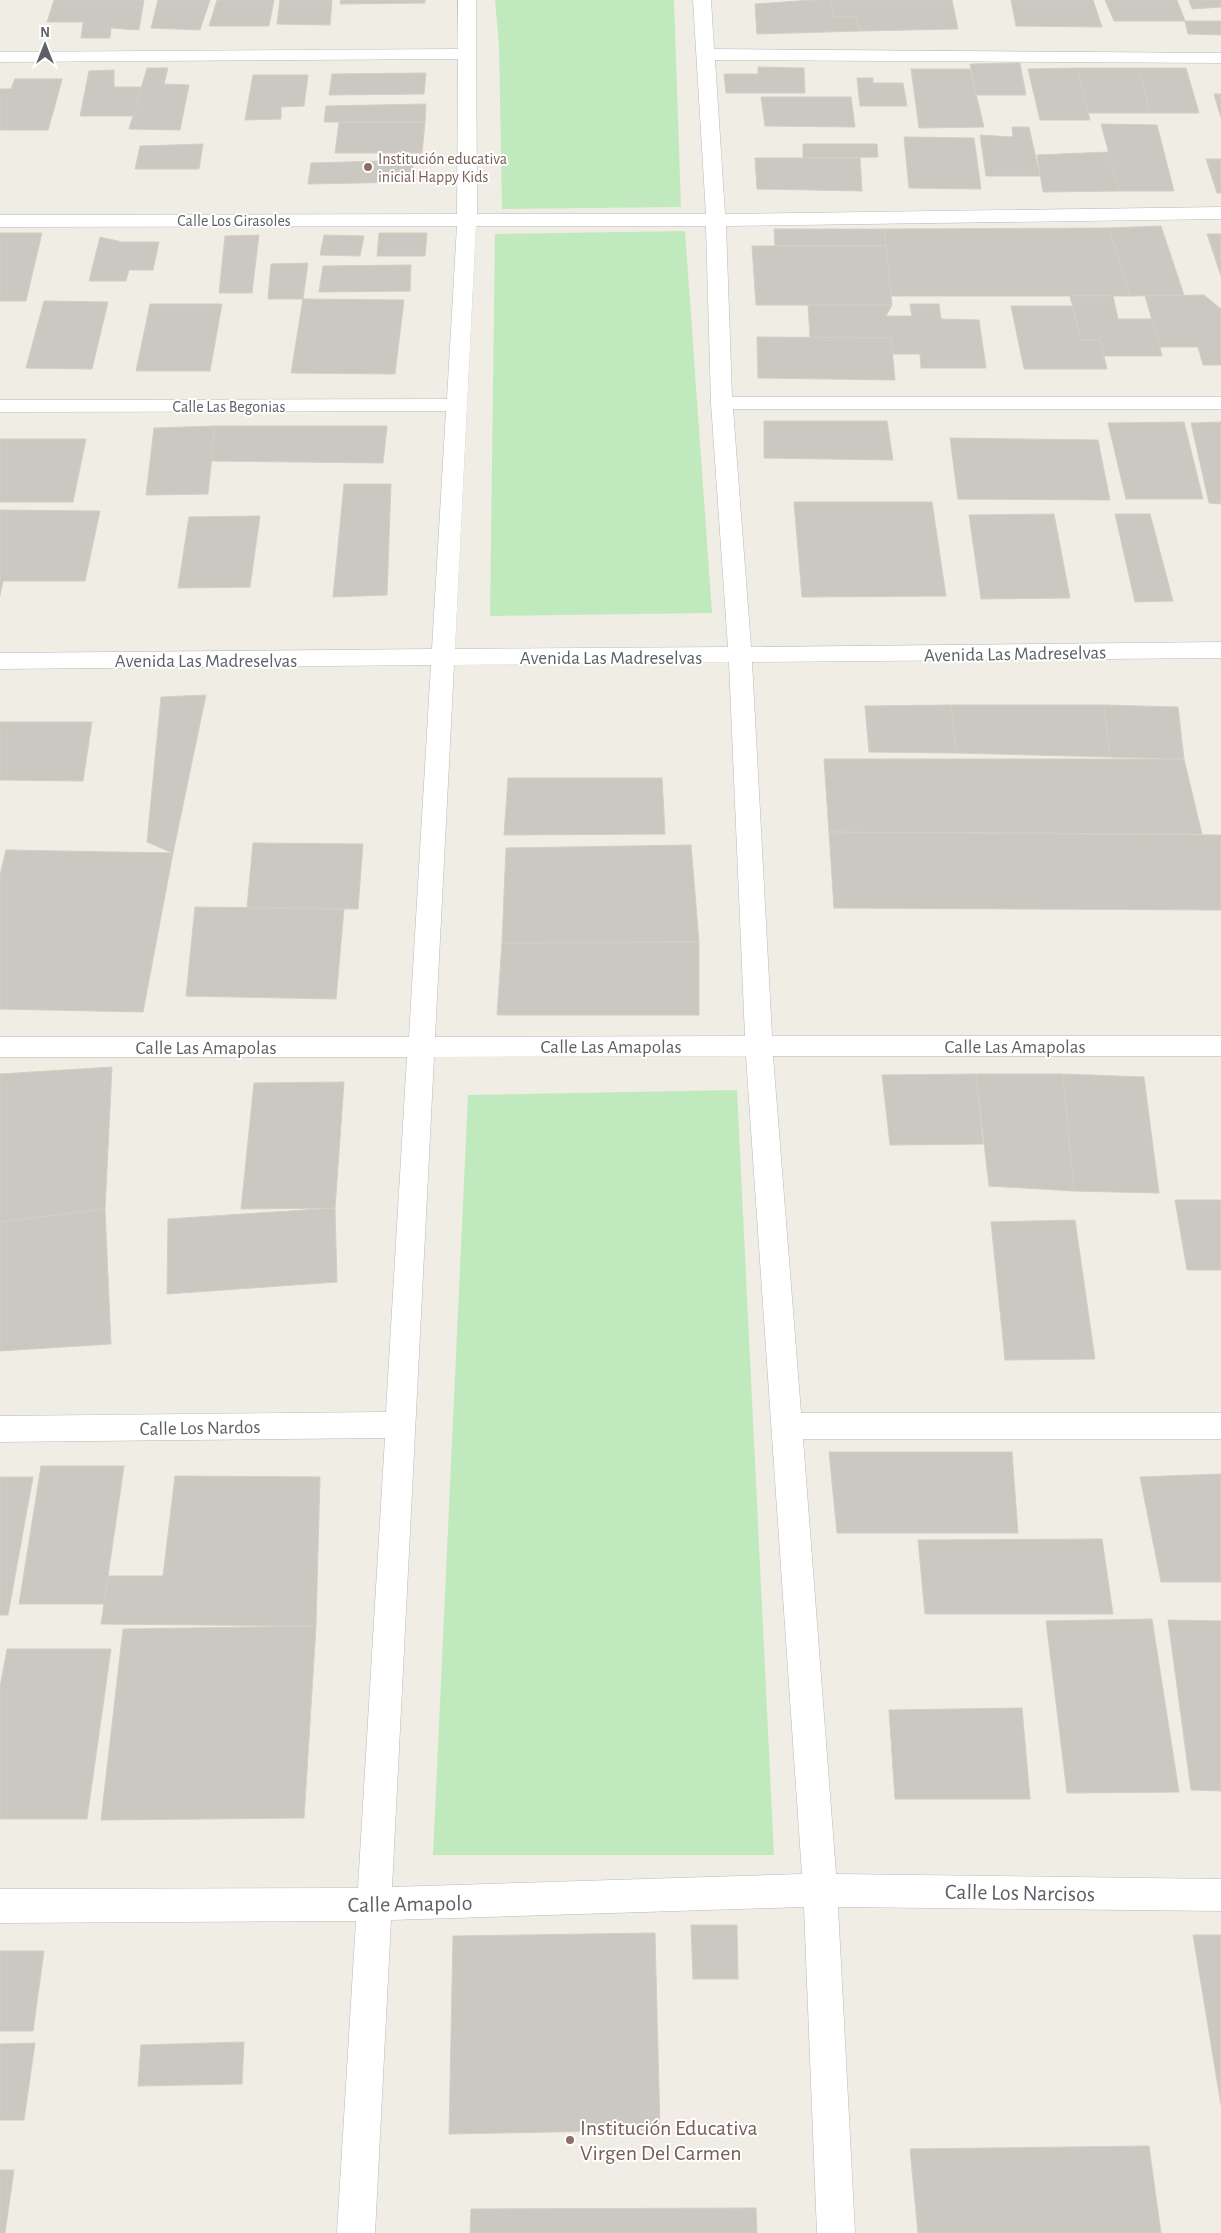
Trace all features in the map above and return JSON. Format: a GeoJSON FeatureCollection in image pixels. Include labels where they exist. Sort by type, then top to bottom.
{"type":"FeatureCollection","features":[{"type":"Feature","properties":{"kind":"street"},"geometry":{"type":"LineString","coordinates":[[356,2233],[458,405],[467,220],[467,0]]}},
{"type":"Feature","properties":{"kind":"street"},"geometry":{"type":"LineString","coordinates":[[702,0],[716,220],[722,403],[740,656],[759,1045],[820,1890],[836,2233]]}},
{"type":"Feature","properties":{"kind":"street"},"geometry":{"type":"LineString","coordinates":[[0,57],[466,54]]}},
{"type":"Feature","properties":{"kind":"street"},"geometry":{"type":"LineString","coordinates":[[705,54],[1221,58]]}},
{"type":"Feature","properties":{"kind":"street","name":"Calle Los Girasoles"},"geometry":{"type":"LineString","coordinates":[[0,221],[716,220],[1221,213]]}},
{"type":"Feature","properties":{"kind":"street"},"geometry":{"type":"LineString","coordinates":[[722,403],[1221,403]]}},
{"type":"Feature","properties":{"kind":"street","name":"Calle Las Begonias"},"geometry":{"type":"LineString","coordinates":[[0,406],[458,405]]}},
{"type":"Feature","properties":{"kind":"street","name":"Avenida Las Madreselvas"},"geometry":{"type":"LineString","coordinates":[[0,661],[740,656],[1221,650]]}},
{"type":"Feature","properties":{"kind":"street","name":"Calle Las Amapolas"},"geometry":{"type":"LineString","coordinates":[[0,1047],[1221,1046]]}},
{"type":"Feature","properties":{"kind":"street","name":"Calle Los Nardos"},"geometry":{"type":"LineString","coordinates":[[0,1429],[400,1425]]}},
{"type":"Feature","properties":{"kind":"street"},"geometry":{"type":"LineString","coordinates":[[786,1426],[1221,1426]]}},
{"type":"Feature","properties":{"kind":"street","name":"Calle Amapolo"},"geometry":{"type":"LineString","coordinates":[[0,1906],[374,1904],[820,1890]]}},
{"type":"Feature","properties":{"kind":"street","name":"Calle Los Narcisos"},"geometry":{"type":"LineString","coordinates":[[820,1890],[1221,1894]]}},
{"type":"Feature","properties":{"kind":"green space"},"geometry":{"type":"Polygon","coordinates":[[[495,0],[674,0],[681,207],[502,209],[499,45],[495,0]]]}},
{"type":"Feature","properties":{"kind":"green space"},"geometry":{"type":"Polygon","coordinates":[[[685,231],[712,613],[490,616],[495,234],[685,231]]]}},
{"type":"Feature","properties":{"kind":"green space"},"geometry":{"type":"Polygon","coordinates":[[[737,1090],[774,1855],[433,1855],[468,1095],[737,1090]]]}},
{"type":"Feature","properties":{"kind":"building"},"geometry":{"type":"Polygon","coordinates":[[[54,0],[144,0],[139,30],[111,28],[110,38],[81,38],[83,22],[47,22],[54,0]]]}},
{"type":"Feature","properties":{"kind":"building"},"geometry":{"type":"Polygon","coordinates":[[[158,0],[210,0],[200,30],[151,28],[158,0]]]}},
{"type":"Feature","properties":{"kind":"building"},"geometry":{"type":"Polygon","coordinates":[[[217,0],[274,0],[269,26],[209,26],[217,0]]]}},
{"type":"Feature","properties":{"kind":"building"},"geometry":{"type":"Polygon","coordinates":[[[280,0],[332,0],[330,25],[277,24],[280,0]]]}},
{"type":"Feature","properties":{"kind":"building"},"geometry":{"type":"Polygon","coordinates":[[[341,0],[425,0],[425,3],[340,4],[341,0]]]}},
{"type":"Feature","properties":{"kind":"building"},"geometry":{"type":"Polygon","coordinates":[[[830,0],[834,17],[856,17],[860,31],[757,34],[755,4],[830,0]]]}},
{"type":"Feature","properties":{"kind":"building"},"geometry":{"type":"Polygon","coordinates":[[[830,0],[952,0],[958,29],[860,31],[856,17],[834,17],[830,0]]]}},
{"type":"Feature","properties":{"kind":"building"},"geometry":{"type":"Polygon","coordinates":[[[1011,0],[1093,0],[1102,27],[1016,26],[1011,0]]]}},
{"type":"Feature","properties":{"kind":"building"},"geometry":{"type":"Polygon","coordinates":[[[1105,0],[1177,0],[1185,21],[1114,21],[1105,0]]]}},
{"type":"Feature","properties":{"kind":"building"},"geometry":{"type":"Polygon","coordinates":[[[1189,0],[1221,0],[1221,7],[1192,9],[1189,0]]]}},
{"type":"Feature","properties":{"kind":"building"},"geometry":{"type":"Polygon","coordinates":[[[1185,21],[1221,21],[1221,35],[1188,34],[1185,21]]]}},
{"type":"Feature","properties":{"kind":"building"},"geometry":{"type":"Polygon","coordinates":[[[1020,63],[1026,95],[976,95],[970,64],[1020,63]]]}},
{"type":"Feature","properties":{"kind":"building"},"geometry":{"type":"Polygon","coordinates":[[[758,67],[804,68],[805,93],[726,93],[724,74],[758,74],[758,67]]]}},
{"type":"Feature","properties":{"kind":"building"},"geometry":{"type":"Polygon","coordinates":[[[147,68],[168,68],[164,84],[189,85],[180,130],[129,129],[147,68]]]}},
{"type":"Feature","properties":{"kind":"building"},"geometry":{"type":"Polygon","coordinates":[[[1077,68],[1139,68],[1150,113],[1088,113],[1077,68]]]}},
{"type":"Feature","properties":{"kind":"building"},"geometry":{"type":"Polygon","coordinates":[[[1077,68],[1090,120],[1040,120],[1028,69],[1077,68]]]}},
{"type":"Feature","properties":{"kind":"building"},"geometry":{"type":"Polygon","coordinates":[[[1139,68],[1186,68],[1199,113],[1150,113],[1139,68]]]}},
{"type":"Feature","properties":{"kind":"building"},"geometry":{"type":"Polygon","coordinates":[[[911,69],[970,69],[984,127],[919,128],[911,69]]]}},
{"type":"Feature","properties":{"kind":"building"},"geometry":{"type":"Polygon","coordinates":[[[114,70],[114,87],[142,87],[134,116],[80,116],[89,71],[114,70]]]}},
{"type":"Feature","properties":{"kind":"building"},"geometry":{"type":"Polygon","coordinates":[[[426,73],[424,94],[329,95],[332,74],[426,73]]]}},
{"type":"Feature","properties":{"kind":"building"},"geometry":{"type":"Polygon","coordinates":[[[253,75],[308,75],[304,106],[281,107],[281,119],[245,120],[253,75]]]}},
{"type":"Feature","properties":{"kind":"building"},"geometry":{"type":"Polygon","coordinates":[[[857,78],[873,78],[873,83],[903,83],[907,106],[860,106],[857,78]]]}},
{"type":"Feature","properties":{"kind":"building"},"geometry":{"type":"Polygon","coordinates":[[[15,79],[62,79],[52,116],[2,118],[15,79]]]}},
{"type":"Feature","properties":{"kind":"building"},"geometry":{"type":"Polygon","coordinates":[[[15,79],[62,79],[48,130],[0,130],[0,89],[11,89],[15,79]]]}},
{"type":"Feature","properties":{"kind":"building"},"geometry":{"type":"Polygon","coordinates":[[[1214,94],[1221,94],[1221,118],[1214,94]]]}},
{"type":"Feature","properties":{"kind":"building"},"geometry":{"type":"Polygon","coordinates":[[[761,97],[851,97],[855,127],[765,126],[761,97]]]}},
{"type":"Feature","properties":{"kind":"building"},"geometry":{"type":"Polygon","coordinates":[[[426,104],[425,122],[324,122],[326,106],[426,104]]]}},
{"type":"Feature","properties":{"kind":"building"},"geometry":{"type":"Polygon","coordinates":[[[339,122],[425,122],[422,153],[335,153],[339,122]]]}},
{"type":"Feature","properties":{"kind":"building"},"geometry":{"type":"Polygon","coordinates":[[[1101,124],[1157,125],[1174,191],[1119,191],[1101,124]]]}},
{"type":"Feature","properties":{"kind":"building"},"geometry":{"type":"Polygon","coordinates":[[[1012,127],[1029,127],[1040,176],[986,176],[980,135],[1013,137],[1012,127]]]}},
{"type":"Feature","properties":{"kind":"building"},"geometry":{"type":"Polygon","coordinates":[[[904,137],[974,138],[981,189],[909,188],[904,137]]]}},
{"type":"Feature","properties":{"kind":"building"},"geometry":{"type":"Polygon","coordinates":[[[203,144],[199,169],[135,169],[140,146],[203,144]]]}},
{"type":"Feature","properties":{"kind":"building"},"geometry":{"type":"Polygon","coordinates":[[[803,144],[877,144],[878,157],[803,158],[803,144]]]}},
{"type":"Feature","properties":{"kind":"building"},"geometry":{"type":"Polygon","coordinates":[[[1109,152],[1119,191],[1043,192],[1037,155],[1109,152]]]}},
{"type":"Feature","properties":{"kind":"building"},"geometry":{"type":"Polygon","coordinates":[[[755,158],[860,158],[862,191],[757,189],[755,158]]]}},
{"type":"Feature","properties":{"kind":"building"},"geometry":{"type":"Polygon","coordinates":[[[1206,159],[1221,159],[1221,193],[1217,193],[1206,159]]]}},
{"type":"Feature","properties":{"kind":"building"},"geometry":{"type":"Polygon","coordinates":[[[415,160],[408,182],[308,184],[311,163],[415,160]]]}},
{"type":"Feature","properties":{"kind":"building"},"geometry":{"type":"Polygon","coordinates":[[[1161,226],[1184,295],[1130,296],[1109,228],[1161,226]]]}},
{"type":"Feature","properties":{"kind":"building"},"geometry":{"type":"Polygon","coordinates":[[[1109,228],[1130,296],[891,296],[884,229],[1109,228]]]}},
{"type":"Feature","properties":{"kind":"building"},"geometry":{"type":"Polygon","coordinates":[[[774,229],[884,229],[886,246],[775,246],[774,229]]]}},
{"type":"Feature","properties":{"kind":"building"},"geometry":{"type":"Polygon","coordinates":[[[0,233],[42,233],[26,301],[0,301],[0,233]]]}},
{"type":"Feature","properties":{"kind":"building"},"geometry":{"type":"Polygon","coordinates":[[[379,233],[427,233],[425,256],[377,256],[379,233]]]}},
{"type":"Feature","properties":{"kind":"building"},"geometry":{"type":"Polygon","coordinates":[[[1207,234],[1221,234],[1221,276],[1207,234]]]}},
{"type":"Feature","properties":{"kind":"building"},"geometry":{"type":"Polygon","coordinates":[[[259,235],[252,293],[219,293],[225,236],[259,235]]]}},
{"type":"Feature","properties":{"kind":"building"},"geometry":{"type":"Polygon","coordinates":[[[324,235],[364,236],[360,256],[320,255],[324,235]]]}},
{"type":"Feature","properties":{"kind":"building"},"geometry":{"type":"Polygon","coordinates":[[[100,237],[122,242],[159,242],[153,270],[129,270],[126,281],[89,281],[100,237]]]}},
{"type":"Feature","properties":{"kind":"building"},"geometry":{"type":"Polygon","coordinates":[[[752,246],[886,246],[892,305],[756,305],[752,246]]]}},
{"type":"Feature","properties":{"kind":"building"},"geometry":{"type":"Polygon","coordinates":[[[308,263],[303,299],[268,299],[271,264],[308,263]]]}},
{"type":"Feature","properties":{"kind":"building"},"geometry":{"type":"Polygon","coordinates":[[[411,265],[410,291],[319,292],[323,266],[411,265]]]}},
{"type":"Feature","properties":{"kind":"building"},"geometry":{"type":"Polygon","coordinates":[[[1204,295],[1221,309],[1221,365],[1203,365],[1198,347],[1160,347],[1145,296],[1204,295]]]}},
{"type":"Feature","properties":{"kind":"building"},"geometry":{"type":"Polygon","coordinates":[[[1070,296],[1113,296],[1118,319],[1153,319],[1162,356],[1104,356],[1100,340],[1081,340],[1070,296]]]}},
{"type":"Feature","properties":{"kind":"building"},"geometry":{"type":"Polygon","coordinates":[[[303,299],[404,300],[395,374],[291,373],[303,299]]]}},
{"type":"Feature","properties":{"kind":"building"},"geometry":{"type":"Polygon","coordinates":[[[44,301],[108,302],[92,369],[26,368],[44,301]]]}},
{"type":"Feature","properties":{"kind":"building"},"geometry":{"type":"Polygon","coordinates":[[[150,304],[222,304],[210,371],[136,371],[150,304]]]}},
{"type":"Feature","properties":{"kind":"building"},"geometry":{"type":"Polygon","coordinates":[[[910,304],[939,304],[941,319],[979,320],[986,368],[921,368],[920,354],[892,354],[891,338],[810,338],[808,305],[892,305],[886,316],[912,316],[910,304]]]}},
{"type":"Feature","properties":{"kind":"building"},"geometry":{"type":"Polygon","coordinates":[[[1011,306],[1072,306],[1081,340],[1100,340],[1107,369],[1024,369],[1011,306]]]}},
{"type":"Feature","properties":{"kind":"building"},"geometry":{"type":"Polygon","coordinates":[[[757,337],[891,338],[895,380],[758,378],[757,337]]]}},
{"type":"Feature","properties":{"kind":"building"},"geometry":{"type":"Polygon","coordinates":[[[764,421],[887,421],[893,460],[764,458],[764,421]]]}},
{"type":"Feature","properties":{"kind":"building"},"geometry":{"type":"Polygon","coordinates":[[[1184,422],[1203,499],[1126,499],[1108,423],[1184,422]]]}},
{"type":"Feature","properties":{"kind":"building"},"geometry":{"type":"Polygon","coordinates":[[[1221,422],[1221,504],[1209,503],[1191,423],[1221,422]]]}},
{"type":"Feature","properties":{"kind":"building"},"geometry":{"type":"Polygon","coordinates":[[[215,426],[208,494],[146,495],[154,428],[215,426]]]}},
{"type":"Feature","properties":{"kind":"building"},"geometry":{"type":"Polygon","coordinates":[[[215,426],[387,426],[383,463],[211,461],[215,426]]]}},
{"type":"Feature","properties":{"kind":"building"},"geometry":{"type":"Polygon","coordinates":[[[950,438],[1098,440],[1110,500],[958,499],[950,438]]]}},
{"type":"Feature","properties":{"kind":"building"},"geometry":{"type":"Polygon","coordinates":[[[0,439],[86,439],[73,502],[0,502],[0,439]]]}},
{"type":"Feature","properties":{"kind":"building"},"geometry":{"type":"Polygon","coordinates":[[[344,484],[391,484],[387,595],[333,597],[344,484]]]}},
{"type":"Feature","properties":{"kind":"building"},"geometry":{"type":"Polygon","coordinates":[[[794,502],[932,502],[946,596],[802,597],[794,502]]]}},
{"type":"Feature","properties":{"kind":"building"},"geometry":{"type":"Polygon","coordinates":[[[0,510],[100,511],[85,581],[3,581],[0,596],[0,510]]]}},
{"type":"Feature","properties":{"kind":"building"},"geometry":{"type":"Polygon","coordinates":[[[1054,514],[1070,598],[981,599],[969,515],[1054,514]]]}},
{"type":"Feature","properties":{"kind":"building"},"geometry":{"type":"Polygon","coordinates":[[[1115,514],[1150,514],[1173,601],[1135,602],[1115,514]]]}},
{"type":"Feature","properties":{"kind":"building"},"geometry":{"type":"Polygon","coordinates":[[[260,516],[250,587],[178,588],[189,517],[260,516]]]}},
{"type":"Feature","properties":{"kind":"building"},"geometry":{"type":"Polygon","coordinates":[[[206,695],[173,853],[147,842],[161,697],[206,695]]]}},
{"type":"Feature","properties":{"kind":"building"},"geometry":{"type":"Polygon","coordinates":[[[951,705],[956,753],[869,752],[865,706],[951,705]]]}},
{"type":"Feature","properties":{"kind":"building"},"geometry":{"type":"Polygon","coordinates":[[[951,705],[1104,705],[1110,757],[956,753],[951,705]]]}},
{"type":"Feature","properties":{"kind":"building"},"geometry":{"type":"Polygon","coordinates":[[[1104,705],[1178,707],[1184,759],[1110,757],[1104,705]]]}},
{"type":"Feature","properties":{"kind":"building"},"geometry":{"type":"Polygon","coordinates":[[[0,722],[92,722],[83,781],[0,780],[0,722]]]}},
{"type":"Feature","properties":{"kind":"building"},"geometry":{"type":"Polygon","coordinates":[[[824,759],[1184,759],[1202,834],[829,832],[824,759]]]}},
{"type":"Feature","properties":{"kind":"building"},"geometry":{"type":"Polygon","coordinates":[[[508,778],[662,778],[665,834],[504,835],[508,778]]]}},
{"type":"Feature","properties":{"kind":"building"},"geometry":{"type":"Polygon","coordinates":[[[829,832],[1221,835],[1221,910],[834,908],[829,832]]]}},
{"type":"Feature","properties":{"kind":"building"},"geometry":{"type":"Polygon","coordinates":[[[253,843],[363,844],[358,909],[247,908],[253,843]]]}},
{"type":"Feature","properties":{"kind":"building"},"geometry":{"type":"Polygon","coordinates":[[[691,845],[699,942],[502,943],[506,848],[691,845]]]}},
{"type":"Feature","properties":{"kind":"building"},"geometry":{"type":"Polygon","coordinates":[[[6,850],[173,853],[143,1012],[0,1009],[0,875],[6,850]]]}},
{"type":"Feature","properties":{"kind":"building"},"geometry":{"type":"Polygon","coordinates":[[[195,907],[344,909],[336,999],[186,996],[195,907]]]}},
{"type":"Feature","properties":{"kind":"building"},"geometry":{"type":"Polygon","coordinates":[[[699,942],[699,1015],[497,1015],[502,943],[699,942]]]}},
{"type":"Feature","properties":{"kind":"building"},"geometry":{"type":"Polygon","coordinates":[[[112,1067],[105,1209],[0,1222],[0,1074],[112,1067]]]}},
{"type":"Feature","properties":{"kind":"building"},"geometry":{"type":"Polygon","coordinates":[[[976,1074],[983,1144],[890,1145],[882,1075],[976,1074]]]}},
{"type":"Feature","properties":{"kind":"building"},"geometry":{"type":"Polygon","coordinates":[[[976,1074],[1063,1074],[1074,1191],[989,1186],[976,1074]]]}},
{"type":"Feature","properties":{"kind":"building"},"geometry":{"type":"Polygon","coordinates":[[[1063,1074],[1144,1077],[1159,1193],[1074,1191],[1063,1074]]]}},
{"type":"Feature","properties":{"kind":"building"},"geometry":{"type":"Polygon","coordinates":[[[344,1082],[335,1208],[241,1209],[254,1083],[344,1082]]]}},
{"type":"Feature","properties":{"kind":"building"},"geometry":{"type":"Polygon","coordinates":[[[1175,1200],[1221,1200],[1221,1270],[1187,1270],[1175,1200]]]}},
{"type":"Feature","properties":{"kind":"building"},"geometry":{"type":"Polygon","coordinates":[[[335,1208],[337,1282],[167,1294],[168,1219],[335,1208]]]}},
{"type":"Feature","properties":{"kind":"building"},"geometry":{"type":"Polygon","coordinates":[[[105,1209],[111,1344],[0,1351],[0,1222],[105,1209]]]}},
{"type":"Feature","properties":{"kind":"building"},"geometry":{"type":"Polygon","coordinates":[[[1075,1220],[1095,1359],[1005,1360],[991,1222],[1075,1220]]]}},
{"type":"Feature","properties":{"kind":"building"},"geometry":{"type":"Polygon","coordinates":[[[829,1452],[1012,1452],[1018,1533],[837,1533],[829,1452]]]}},
{"type":"Feature","properties":{"kind":"building"},"geometry":{"type":"Polygon","coordinates":[[[41,1466],[124,1466],[104,1604],[19,1604],[41,1466]]]}},
{"type":"Feature","properties":{"kind":"building"},"geometry":{"type":"Polygon","coordinates":[[[1221,1474],[1221,1582],[1161,1582],[1140,1477],[1221,1474]]]}},
{"type":"Feature","properties":{"kind":"building"},"geometry":{"type":"Polygon","coordinates":[[[175,1476],[320,1477],[316,1626],[101,1624],[108,1576],[163,1576],[175,1476]]]}},
{"type":"Feature","properties":{"kind":"building"},"geometry":{"type":"Polygon","coordinates":[[[0,1477],[33,1477],[8,1615],[0,1615],[0,1477]]]}},
{"type":"Feature","properties":{"kind":"building"},"geometry":{"type":"Polygon","coordinates":[[[1102,1539],[1113,1614],[925,1614],[918,1540],[1102,1539]]]}},
{"type":"Feature","properties":{"kind":"building"},"geometry":{"type":"Polygon","coordinates":[[[1152,1619],[1179,1792],[1067,1793],[1046,1621],[1152,1619]]]}},
{"type":"Feature","properties":{"kind":"building"},"geometry":{"type":"Polygon","coordinates":[[[1168,1620],[1221,1621],[1221,1791],[1191,1790],[1168,1620]]]}},
{"type":"Feature","properties":{"kind":"building"},"geometry":{"type":"Polygon","coordinates":[[[316,1626],[304,1818],[101,1820],[123,1629],[316,1626]]]}},
{"type":"Feature","properties":{"kind":"building"},"geometry":{"type":"Polygon","coordinates":[[[7,1649],[111,1649],[87,1819],[0,1819],[0,1687],[7,1649]]]}},
{"type":"Feature","properties":{"kind":"building"},"geometry":{"type":"Polygon","coordinates":[[[1022,1708],[1030,1799],[895,1799],[889,1710],[1022,1708]]]}},
{"type":"Feature","properties":{"kind":"building"},"geometry":{"type":"Polygon","coordinates":[[[691,1925],[737,1925],[738,1979],[693,1979],[691,1925]]]}},
{"type":"Feature","properties":{"kind":"building"},"geometry":{"type":"Polygon","coordinates":[[[655,1933],[660,2130],[449,2134],[453,1936],[655,1933]]]}},
{"type":"Feature","properties":{"kind":"building"},"geometry":{"type":"Polygon","coordinates":[[[1193,1935],[1221,1935],[1221,2105],[1193,1935]]]}},
{"type":"Feature","properties":{"kind":"building"},"geometry":{"type":"Polygon","coordinates":[[[0,1951],[44,1951],[33,2031],[0,2031],[0,1951]]]}},
{"type":"Feature","properties":{"kind":"building"},"geometry":{"type":"Polygon","coordinates":[[[244,2042],[242,2084],[138,2086],[141,2045],[244,2042]]]}},
{"type":"Feature","properties":{"kind":"building"},"geometry":{"type":"Polygon","coordinates":[[[35,2043],[24,2120],[0,2120],[0,2044],[35,2043]]]}},
{"type":"Feature","properties":{"kind":"building"},"geometry":{"type":"Polygon","coordinates":[[[1149,2146],[1161,2233],[918,2233],[910,2149],[1149,2146]]]}},
{"type":"Feature","properties":{"kind":"building"},"geometry":{"type":"Polygon","coordinates":[[[0,2170],[14,2170],[5,2233],[0,2233],[0,2170]]]}},
{"type":"Feature","properties":{"kind":"building"},"geometry":{"type":"Polygon","coordinates":[[[756,2208],[757,2233],[470,2233],[471,2209],[756,2208]]]}},
{"type":"Feature","properties":{"kind":"place","name":"Institución educativa inicial Happy Kids"},"geometry":{"type":"Point","coordinates":[368,167]}},
{"type":"Feature","properties":{"kind":"place","name":"Institución Educativa Virgen Del Carmen"},"geometry":{"type":"Point","coordinates":[570,2140]}}]}
